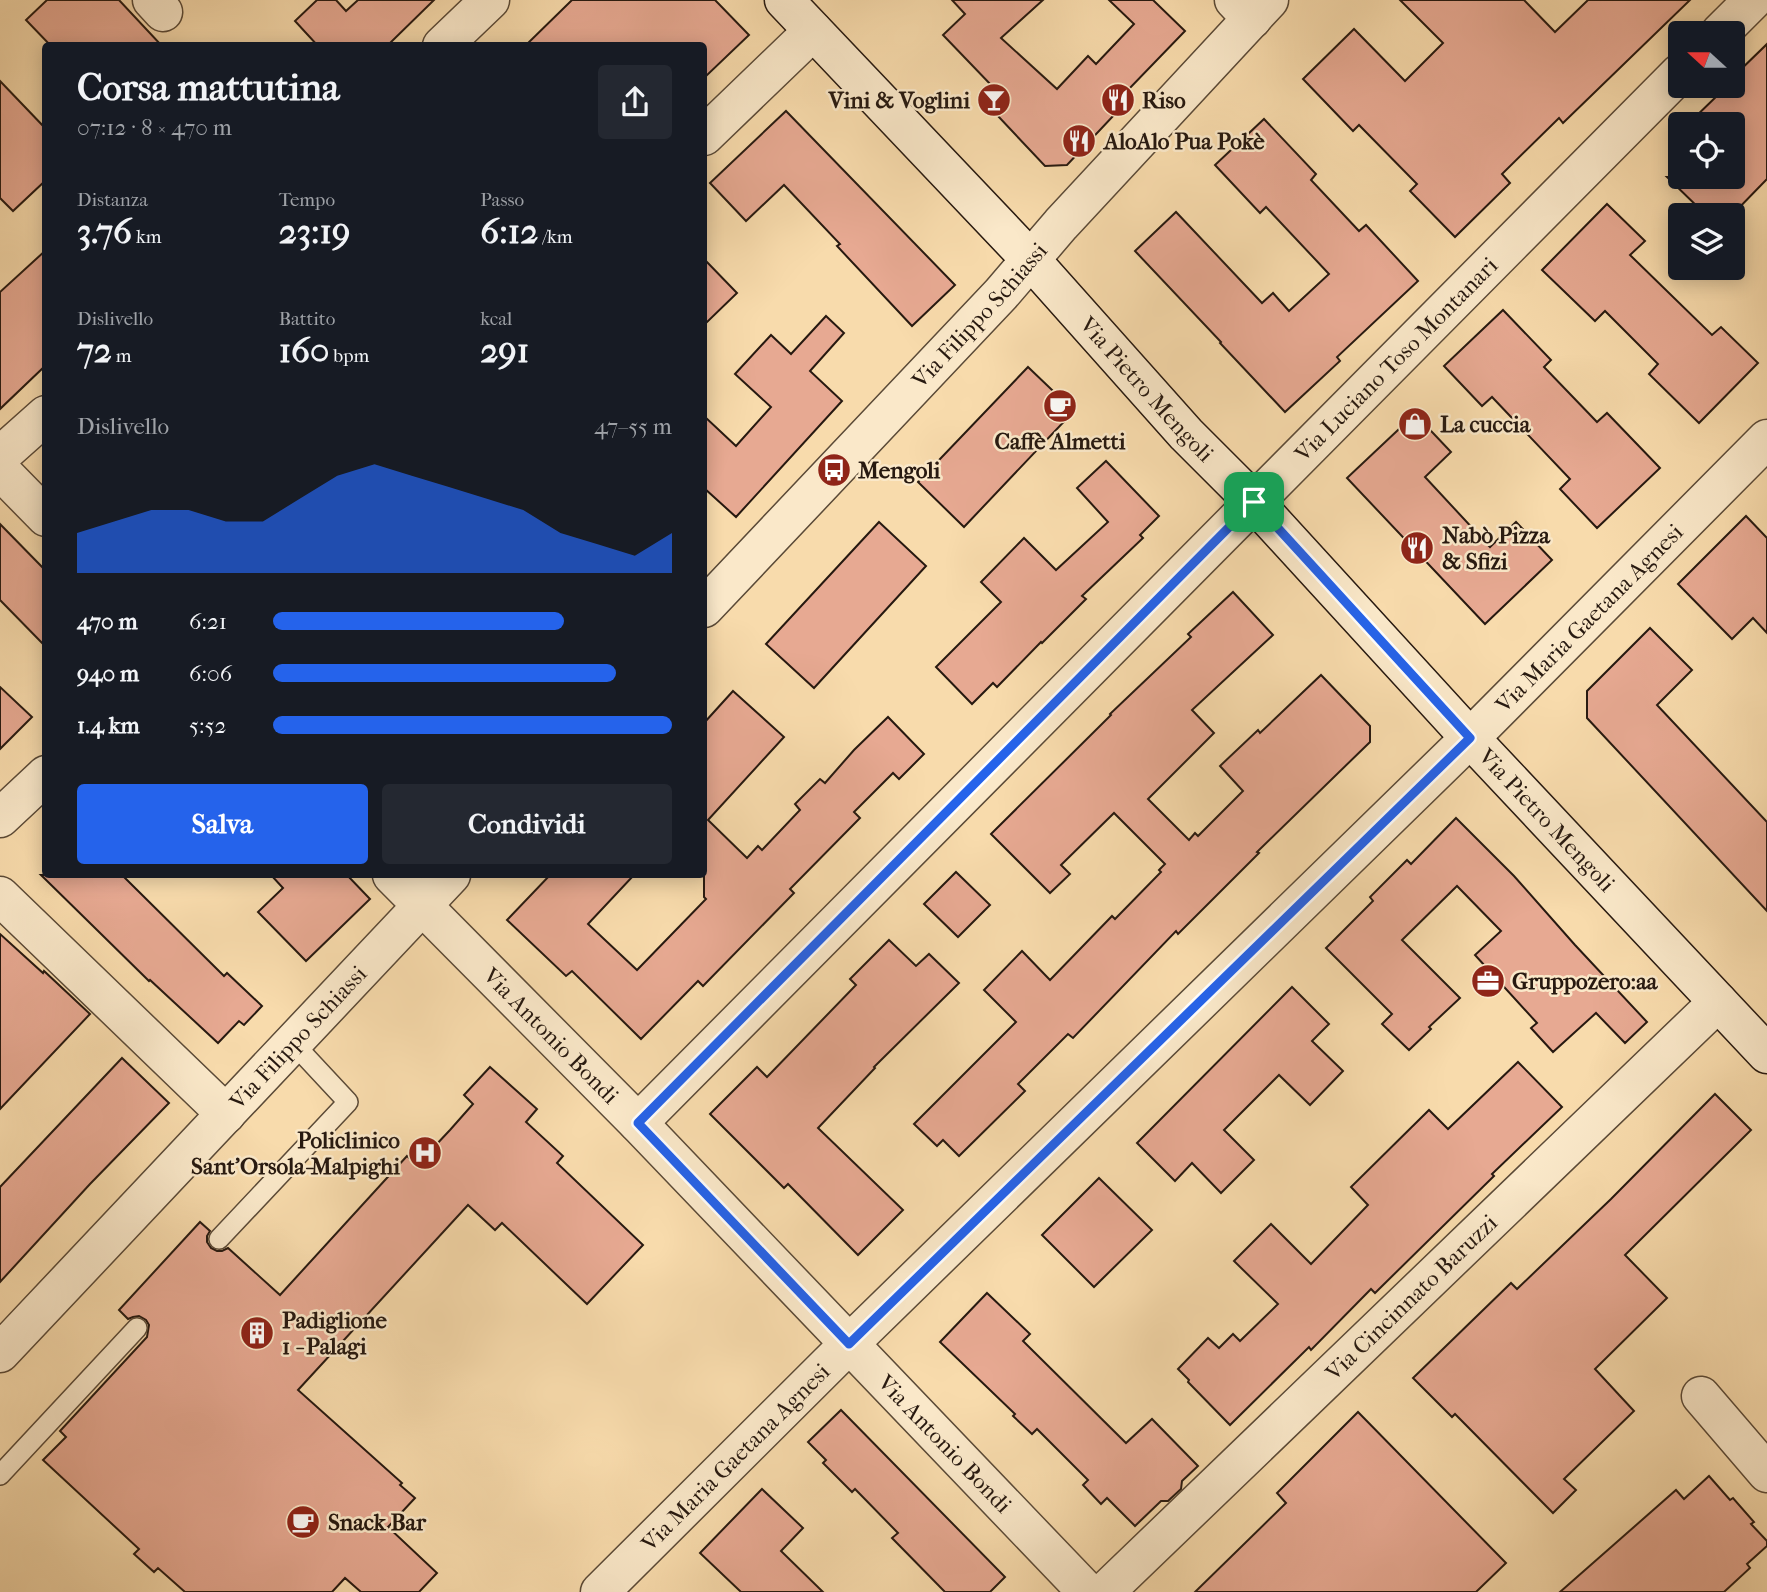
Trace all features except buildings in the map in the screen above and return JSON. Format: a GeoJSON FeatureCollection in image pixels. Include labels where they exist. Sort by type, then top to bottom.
{"type":"FeatureCollection","features":[{"type":"Feature","properties":{"kind":"street"},"geometry":{"type":"LineString","coordinates":[[446,42],[490,0]]}},
{"type":"Feature","properties":{"kind":"street","name":"Via Pietro Mengoli"},"geometry":{"type":"LineString","coordinates":[[784,0],[1030,259],[1186,434],[1254,502],[1470,738],[1767,1054]]}},
{"type":"Feature","properties":{"kind":"street"},"geometry":{"type":"LineString","coordinates":[[1732,21],[1753,0]]}},
{"type":"Feature","properties":{"kind":"street","name":"Via Filippo Schiassi"},"geometry":{"type":"LineString","coordinates":[[707,605],[1000,294],[1252,6]]}},
{"type":"Feature","properties":{"kind":"street"},"geometry":{"type":"LineString","coordinates":[[707,133],[813,30]]}},
{"type":"Feature","properties":{"kind":"street","name":"Via Luciano Toso Montanari"},"geometry":{"type":"LineString","coordinates":[[638,1123],[1668,85]]}},
{"type":"Feature","properties":{"kind":"street"},"geometry":{"type":"LineString","coordinates":[[0,456],[42,419]]}},
{"type":"Feature","properties":{"kind":"street","name":"Via Maria Gaetana Agnesi"},"geometry":{"type":"LineString","coordinates":[[600,1592],[849,1344],[1470,738],[1767,439]]}},
{"type":"Feature","properties":{"kind":"street"},"geometry":{"type":"LineString","coordinates":[[0,470],[42,513]]}},
{"type":"Feature","properties":{"kind":"street"},"geometry":{"type":"LineString","coordinates":[[0,818],[42,779]]}},
{"type":"Feature","properties":{"kind":"street","name":"Via Antonio Bondi"},"geometry":{"type":"LineString","coordinates":[[395,878],[638,1123],[1087,1592]]}},
{"type":"Feature","properties":{"kind":"street","name":"Via Filippo Schiassi"},"geometry":{"type":"LineString","coordinates":[[0,1353],[449,878]]}},
{"type":"Feature","properties":{"kind":"street"},"geometry":{"type":"LineString","coordinates":[[0,896],[226,1114]]}},
{"type":"Feature","properties":{"kind":"street","name":"Via Cincinnato Baruzzi"},"geometry":{"type":"LineString","coordinates":[[1105,1592],[1718,1002]]}},
{"type":"Feature","properties":{"kind":"street"},"geometry":{"type":"LineString","coordinates":[[1701,1396],[1767,1473]]}},
{"type":"Feature","properties":{"kind":"lane"},"geometry":{"type":"LineString","coordinates":[[219,1239],[348,1102],[293,1042]]}},
{"type":"Feature","properties":{"kind":"lane"},"geometry":{"type":"LineString","coordinates":[[0,1475],[137,1328]]}},
{"type":"Feature","properties":{"kind":"place","name":"Vini & Voglini"},"geometry":{"type":"Point","coordinates":[994,100]}},
{"type":"Feature","properties":{"kind":"place","name":"Riso"},"geometry":{"type":"Point","coordinates":[1118,100]}},
{"type":"Feature","properties":{"kind":"place","name":"AloAlo Pua Pokè"},"geometry":{"type":"Point","coordinates":[1079,141]}},
{"type":"Feature","properties":{"kind":"place","name":"Caffè Almetti"},"geometry":{"type":"Point","coordinates":[1060,406]}},
{"type":"Feature","properties":{"kind":"place","name":"La cuccia"},"geometry":{"type":"Point","coordinates":[1415,424]}},
{"type":"Feature","properties":{"kind":"place","name":"Mengoli"},"geometry":{"type":"Point","coordinates":[834,470]}},
{"type":"Feature","properties":{"kind":"place","name":"Nabò Pizza & Sfizi"},"geometry":{"type":"Point","coordinates":[1417,548]}},
{"type":"Feature","properties":{"kind":"place","name":"Gruppozero:aa"},"geometry":{"type":"Point","coordinates":[1488,981]}},
{"type":"Feature","properties":{"kind":"place","name":"Policlinico Sant'Orsola-Malpighi"},"geometry":{"type":"Point","coordinates":[425,1153]}},
{"type":"Feature","properties":{"kind":"place","name":"Padiglione 1 - Palagi"},"geometry":{"type":"Point","coordinates":[257,1333]}},
{"type":"Feature","properties":{"kind":"place","name":"Snack Bar"},"geometry":{"type":"Point","coordinates":[303,1522]}},
{"type":"Feature","properties":{"kind":"route"},"geometry":{"type":"LineString","coordinates":[[1254,502],[1470,738],[849,1344],[638,1123],[1254,502]]}}]}
